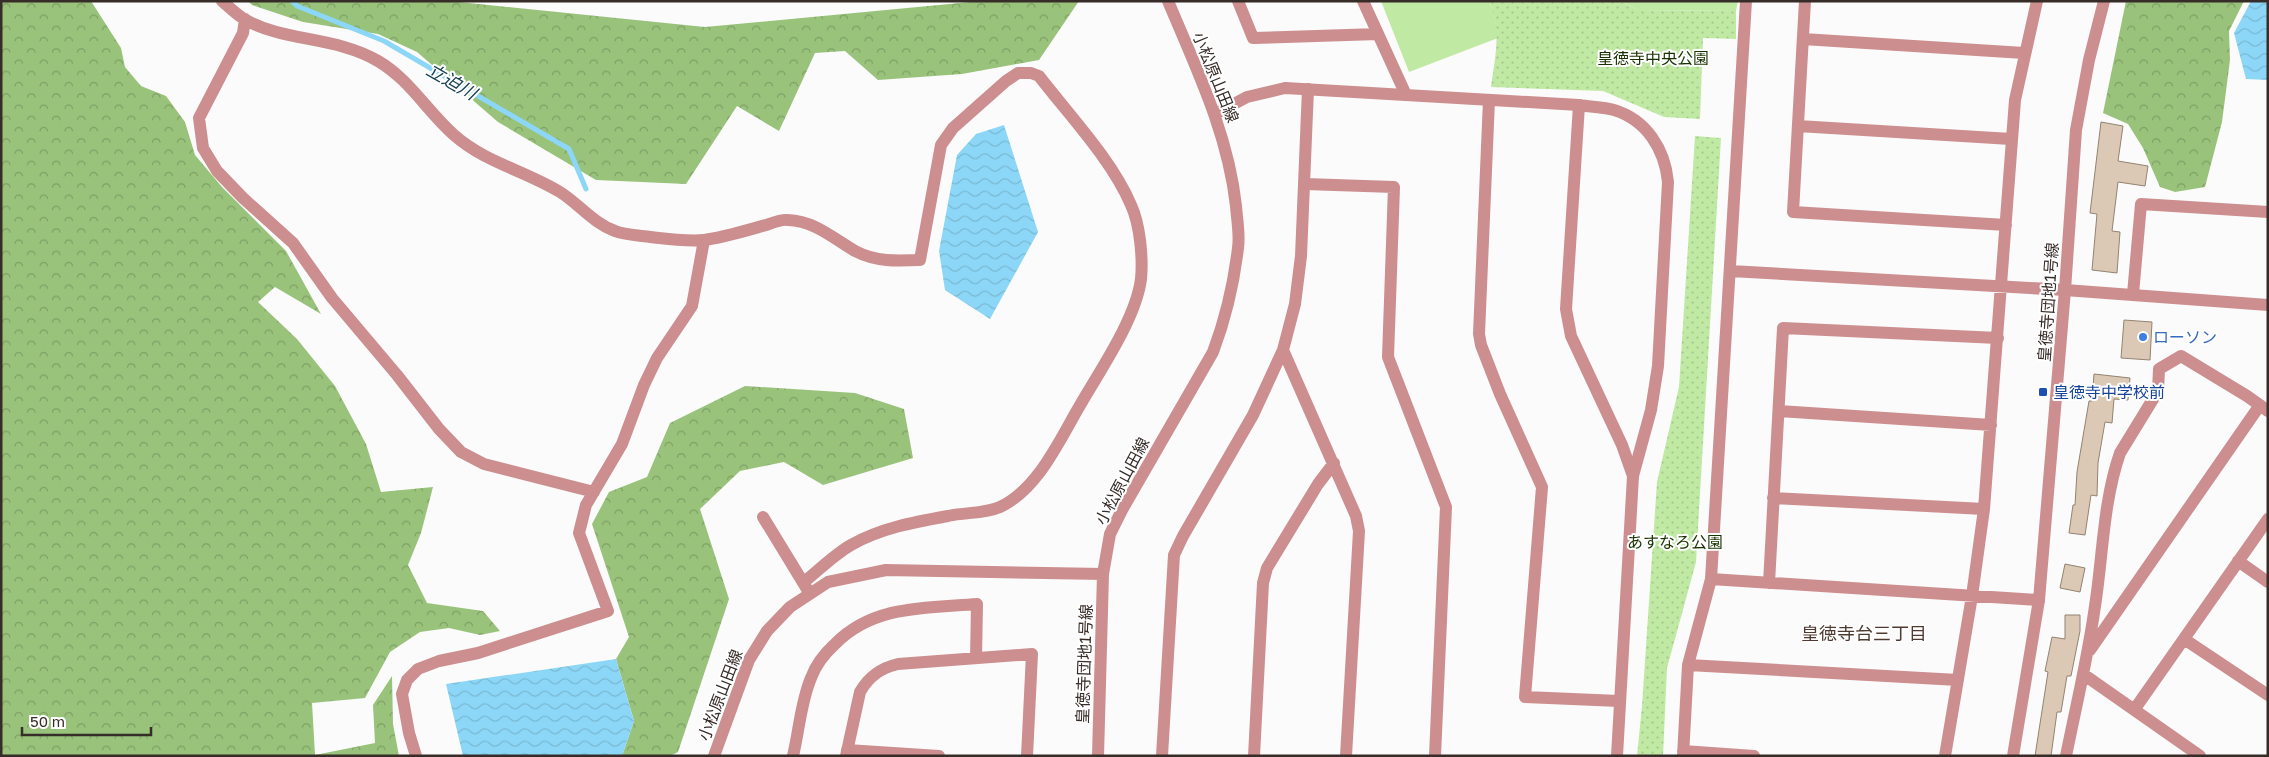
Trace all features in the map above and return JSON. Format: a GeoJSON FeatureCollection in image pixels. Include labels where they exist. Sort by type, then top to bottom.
{"type":"FeatureCollection","features":[{"type":"Feature","properties":{"kind":"street"},"geometry":{"type":"LineString","coordinates":[[222,1],[244,19],[280,33],[325,41],[356,50],[379,62],[405,81],[452,132],[468,146],[488,159],[522,171],[562,194],[584,212],[616,232],[704,240],[787,220],[809,224],[871,257],[893,262],[920,260],[941,144],[953,128],[1006,81],[1018,73],[1031,72],[1039,76],[1090,140],[1120,184],[1132,206],[1141,247],[1141,280],[1131,312],[1093,383],[1056,446],[1034,479],[1001,506],[985,512],[951,515],[882,530],[850,545],[806,588],[763,517]]}},
{"type":"Feature","properties":{"kind":"street","name":"小松原山田線"},"geometry":{"type":"LineString","coordinates":[[714,756],[750,660],[767,631],[806,588],[886,570],[1103,574],[1110,534],[1213,352],[1220,334],[1238,247],[1234,184],[1226,149],[1215,114],[1168,1]]}},
{"type":"Feature","properties":{"kind":"street"},"geometry":{"type":"LineString","coordinates":[[1238,1],[1253,38],[1378,34]]}},
{"type":"Feature","properties":{"kind":"street"},"geometry":{"type":"LineString","coordinates":[[1363,1],[1406,95]]}},
{"type":"Feature","properties":{"kind":"street"},"geometry":{"type":"LineString","coordinates":[[1746,1],[1711,579],[1688,665],[1683,753],[1754,756]]}},
{"type":"Feature","properties":{"kind":"street"},"geometry":{"type":"LineString","coordinates":[[1805,1],[1793,212],[2006,225]]}},
{"type":"Feature","properties":{"kind":"street"},"geometry":{"type":"LineString","coordinates":[[1945,756],[1972,596],[1984,509],[2015,100],[2024,52],[2037,1]]}},
{"type":"Feature","properties":{"kind":"street","name":"皇徳寺団地1号線"},"geometry":{"type":"LineString","coordinates":[[2013,756],[2039,600],[2066,290],[2076,130],[2089,60],[2104,1]]}},
{"type":"Feature","properties":{"kind":"street"},"geometry":{"type":"LineString","coordinates":[[244,19],[243,33],[199,118],[203,148],[217,171],[293,244],[332,298],[397,375],[439,429],[461,452],[484,464],[594,492]]}},
{"type":"Feature","properties":{"kind":"street"},"geometry":{"type":"LineString","coordinates":[[1803,39],[2024,52]]}},
{"type":"Feature","properties":{"kind":"street"},"geometry":{"type":"LineString","coordinates":[[1215,114],[1247,97],[1285,88],[1579,105],[1614,110],[1636,120],[1652,136],[1661,150],[1667,167],[1668,182],[1658,366],[1651,410],[1633,476],[1617,756]]}},
{"type":"Feature","properties":{"kind":"street"},"geometry":{"type":"LineString","coordinates":[[1162,756],[1174,555],[1253,414],[1283,350],[1295,304],[1301,256],[1308,89]]}},
{"type":"Feature","properties":{"kind":"street"},"geometry":{"type":"LineString","coordinates":[[1489,100],[1479,334],[1481,345],[1500,394],[1542,487],[1525,697],[1619,701]]}},
{"type":"Feature","properties":{"kind":"street"},"geometry":{"type":"LineString","coordinates":[[1579,105],[1566,308],[1571,336],[1622,445],[1633,476]]}},
{"type":"Feature","properties":{"kind":"street"},"geometry":{"type":"LineString","coordinates":[[1798,126],[2011,139]]}},
{"type":"Feature","properties":{"kind":"street"},"geometry":{"type":"LineString","coordinates":[[1305,184],[1394,186],[1388,357],[1446,507],[1435,756]]}},
{"type":"Feature","properties":{"kind":"street"},"geometry":{"type":"LineString","coordinates":[[2133,294],[2141,204],[2268,212]]}},
{"type":"Feature","properties":{"kind":"street"},"geometry":{"type":"LineString","coordinates":[[416,756],[408,733],[402,694],[406,680],[418,669],[439,661],[478,653],[608,611],[579,533],[586,505],[622,444],[644,385],[657,358],[692,306],[704,240]]}},
{"type":"Feature","properties":{"kind":"street"},"geometry":{"type":"LineString","coordinates":[[1731,270],[2133,294],[2268,305]]}},
{"type":"Feature","properties":{"kind":"street"},"geometry":{"type":"LineString","coordinates":[[1769,583],[1783,328],[1998,338]]}},
{"type":"Feature","properties":{"kind":"street"},"geometry":{"type":"LineString","coordinates":[[1283,350],[1334,463],[1356,516],[1359,531],[1346,756]]}},
{"type":"Feature","properties":{"kind":"street"},"geometry":{"type":"LineString","coordinates":[[2066,756],[2087,654],[2107,506],[2116,464],[2120,453],[2158,392],[2159,369],[2181,356],[2264,408],[2087,654]]}},
{"type":"Feature","properties":{"kind":"street"},"geometry":{"type":"LineString","coordinates":[[1779,411],[1991,425]]}},
{"type":"Feature","properties":{"kind":"street"},"geometry":{"type":"LineString","coordinates":[[1254,756],[1266,568],[1318,484],[1334,463]]}},
{"type":"Feature","properties":{"kind":"street"},"geometry":{"type":"LineString","coordinates":[[1774,498],[1984,509]]}},
{"type":"Feature","properties":{"kind":"street"},"geometry":{"type":"LineString","coordinates":[[2134,710],[2268,519]]}},
{"type":"Feature","properties":{"kind":"street"},"geometry":{"type":"LineString","coordinates":[[2238,561],[2268,582]]}},
{"type":"Feature","properties":{"kind":"street","name":"皇徳寺団地1号線"},"geometry":{"type":"LineString","coordinates":[[1098,756],[1103,574]]}},
{"type":"Feature","properties":{"kind":"street"},"geometry":{"type":"LineString","coordinates":[[1711,579],[2039,600]]}},
{"type":"Feature","properties":{"kind":"street"},"geometry":{"type":"LineString","coordinates":[[794,756],[810,679],[822,656],[856,626],[894,611],[977,604],[976,658]]}},
{"type":"Feature","properties":{"kind":"street"},"geometry":{"type":"LineString","coordinates":[[2184,639],[2268,695]]}},
{"type":"Feature","properties":{"kind":"street"},"geometry":{"type":"LineString","coordinates":[[939,756],[846,753],[860,692],[865,684],[884,668],[898,664],[1032,654],[1027,756]]}},
{"type":"Feature","properties":{"kind":"street"},"geometry":{"type":"LineString","coordinates":[[1688,665],[1958,680]]}},
{"type":"Feature","properties":{"kind":"street"},"geometry":{"type":"LineString","coordinates":[[2083,674],[2200,756]]}},
{"type":"Feature","properties":{"kind":"green space"},"geometry":{"type":"Polygon","coordinates":[[[1,1],[91,1],[121,48],[125,67],[141,86],[166,96],[185,122],[195,155],[222,187],[286,251],[321,314],[275,287],[258,302],[297,339],[335,386],[366,444],[381,492],[433,487],[421,533],[408,565],[427,603],[483,611],[500,631],[480,635],[449,628],[420,632],[390,652],[365,698],[312,703],[315,755],[375,743],[373,705],[392,676],[393,724],[399,756],[1,756],[1,1]]]}},
{"type":"Feature","properties":{"kind":"green space"},"geometry":{"type":"Polygon","coordinates":[[[248,1],[449,1],[705,27],[981,1],[1079,1],[1039,60],[962,74],[878,80],[845,51],[815,53],[779,131],[737,106],[686,184],[596,180],[498,122],[417,52],[378,34],[303,22],[252,5],[248,1]]]}},
{"type":"Feature","properties":{"kind":"green space"},"geometry":{"type":"Polygon","coordinates":[[[1381,1],[1489,1],[1494,13],[1498,38],[1409,72],[1381,1]]]}},
{"type":"Feature","properties":{"kind":"green space","name":"皇徳寺中央公園"},"geometry":{"type":"Polygon","coordinates":[[[1489,1],[1620,1],[1638,10],[1736,11],[1736,39],[1703,38],[1700,119],[1664,117],[1603,91],[1491,87],[1496,54],[1496,33],[1493,12],[1489,1]]]}},
{"type":"Feature","properties":{"kind":"green space"},"geometry":{"type":"Polygon","coordinates":[[[1620,1],[1738,1],[1736,11],[1638,10],[1620,1]]]}},
{"type":"Feature","properties":{"kind":"green space"},"geometry":{"type":"Polygon","coordinates":[[[2126,1],[2244,1],[2229,31],[2230,60],[2222,122],[2205,187],[2175,192],[2160,187],[2143,148],[2128,124],[2103,113],[2126,1]]]}},
{"type":"Feature","properties":{"kind":"green space","name":"あすなろ公園"},"geometry":{"type":"Polygon","coordinates":[[[1695,136],[1721,138],[1696,562],[1667,668],[1663,756],[1637,756],[1657,482],[1679,387],[1695,136]]]}},
{"type":"Feature","properties":{"kind":"green space"},"geometry":{"type":"Polygon","coordinates":[[[745,386],[855,393],[904,409],[913,458],[823,485],[784,462],[740,471],[700,509],[729,599],[678,752],[670,756],[622,756],[634,721],[616,659],[629,637],[592,524],[609,492],[647,477],[670,423],[745,386]]]}},
{"type":"Feature","properties":{"kind":"water"},"geometry":{"type":"Polygon","coordinates":[[[2251,1],[2268,1],[2268,80],[2246,79],[2234,33],[2251,1]]]}},
{"type":"Feature","properties":{"kind":"water"},"geometry":{"type":"Polygon","coordinates":[[[1004,125],[1038,232],[990,319],[945,290],[939,251],[957,155],[976,134],[1004,125]]]}},
{"type":"Feature","properties":{"kind":"water"},"geometry":{"type":"Polygon","coordinates":[[[616,659],[634,721],[622,756],[463,756],[446,684],[616,659]]]}},
{"type":"Feature","properties":{"kind":"building"},"geometry":{"type":"Polygon","coordinates":[[[2101,122],[2123,126],[2118,161],[2148,166],[2145,186],[2118,182],[2112,231],[2120,232],[2117,273],[2092,270],[2097,214],[2090,213],[2101,122]]]}},
{"type":"Feature","properties":{"kind":"building"},"geometry":{"type":"Polygon","coordinates":[[[2124,320],[2152,322],[2150,360],[2121,358],[2124,320]]]}},
{"type":"Feature","properties":{"kind":"building"},"geometry":{"type":"Polygon","coordinates":[[[2094,374],[2130,378],[2128,400],[2114,399],[2112,423],[2105,422],[2098,463],[2097,496],[2091,495],[2085,535],[2069,533],[2073,505],[2075,505],[2077,472],[2089,401],[2092,401],[2094,374]]]}},
{"type":"Feature","properties":{"kind":"building"},"geometry":{"type":"Polygon","coordinates":[[[2065,564],[2085,568],[2080,592],[2060,588],[2065,564]]]}},
{"type":"Feature","properties":{"kind":"building"},"geometry":{"type":"Polygon","coordinates":[[[2065,615],[2080,615],[2080,631],[2071,676],[2067,676],[2061,712],[2057,712],[2051,756],[2035,756],[2048,672],[2045,671],[2052,637],[2065,639],[2065,615]]]}},
{"type":"Feature","properties":{"kind":"waterway","name":"立迫川"},"geometry":{"type":"LineString","coordinates":[[292,1],[297,6],[384,41],[569,149],[586,189]]}},
{"type":"Feature","properties":{"kind":"place","name":"ローソン"},"geometry":{"type":"Point","coordinates":[2143,337]}},
{"type":"Feature","properties":{"kind":"place","name":"皇徳寺中学校前"},"geometry":{"type":"Point","coordinates":[2043,392]}},
{"type":"Feature","properties":{"kind":"district","name":"皇徳寺台三丁目"},"geometry":{"type":"Point","coordinates":[1864,633]}}]}
